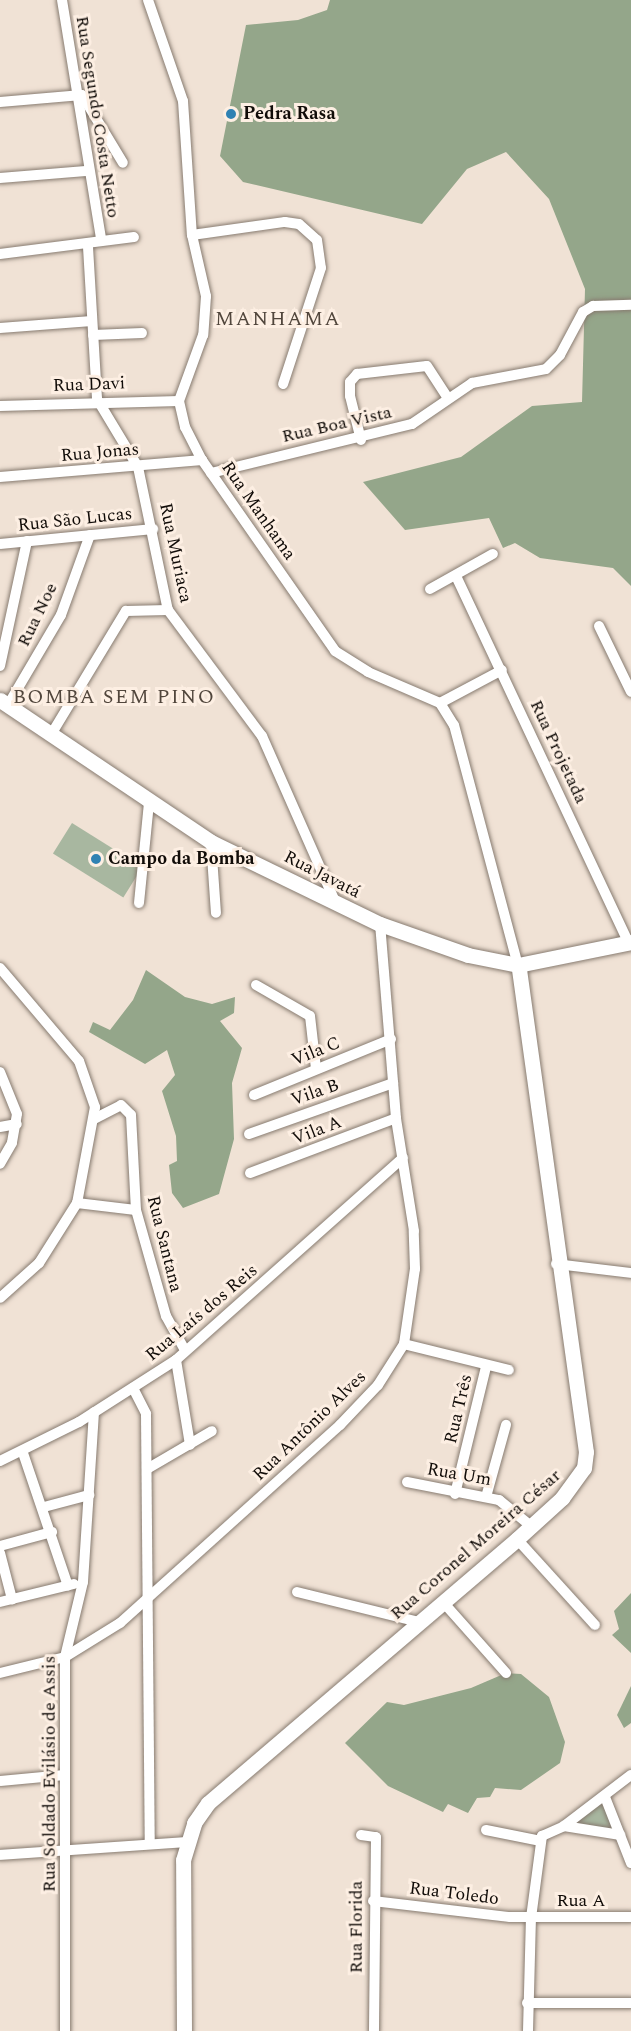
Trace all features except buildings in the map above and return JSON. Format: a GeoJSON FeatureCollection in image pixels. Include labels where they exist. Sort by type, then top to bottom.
{"type":"FeatureCollection","features":[{"type":"Feature","properties":{"kind":"street","name":"Rua Segundo Costa Netto"},"geometry":{"type":"LineString","coordinates":[[62,0],[86,171],[100,239]]}},
{"type":"Feature","properties":{"kind":"street"},"geometry":{"type":"LineString","coordinates":[[148,0],[183,101],[192,235],[205,285],[206,320],[179,400]]}},
{"type":"Feature","properties":{"kind":"street"},"geometry":{"type":"LineString","coordinates":[[0,102],[76,96],[87,98],[123,163]]}},
{"type":"Feature","properties":{"kind":"street"},"geometry":{"type":"LineString","coordinates":[[0,178],[86,171]]}},
{"type":"Feature","properties":{"kind":"street"},"geometry":{"type":"LineString","coordinates":[[192,235],[285,222],[300,224],[317,240],[321,268],[283,384]]}},
{"type":"Feature","properties":{"kind":"street"},"geometry":{"type":"LineString","coordinates":[[0,254],[88,247],[100,239],[134,237]]}},
{"type":"Feature","properties":{"kind":"street","name":"Rua Muriaca"},"geometry":{"type":"LineString","coordinates":[[88,247],[97,399],[138,467],[153,529],[168,610],[262,736],[337,906]]}},
{"type":"Feature","properties":{"kind":"street","name":"Rua Boa Vista"},"geometry":{"type":"LineString","coordinates":[[211,473],[361,440],[412,424],[447,397],[472,383],[535,373],[560,355],[583,312],[593,306],[631,305]]}},
{"type":"Feature","properties":{"kind":"street"},"geometry":{"type":"LineString","coordinates":[[0,328],[92,321]]}},
{"type":"Feature","properties":{"kind":"street"},"geometry":{"type":"LineString","coordinates":[[93,335],[142,333]]}},
{"type":"Feature","properties":{"kind":"street"},"geometry":{"type":"LineString","coordinates":[[361,440],[350,396],[350,382],[357,374],[427,366],[447,397]]}},
{"type":"Feature","properties":{"kind":"street","name":"Rua Davi"},"geometry":{"type":"LineString","coordinates":[[0,406],[97,399],[179,400]]}},
{"type":"Feature","properties":{"kind":"street","name":"Rua Manhama"},"geometry":{"type":"LineString","coordinates":[[179,400],[202,460],[335,651],[368,672],[440,703]]}},
{"type":"Feature","properties":{"kind":"street","name":"Rua Jonas"},"geometry":{"type":"LineString","coordinates":[[0,477],[202,460]]}},
{"type":"Feature","properties":{"kind":"street","name":"Rua São Lucas"},"geometry":{"type":"LineString","coordinates":[[0,544],[153,529]]}},
{"type":"Feature","properties":{"kind":"street","name":"Rua Noe"},"geometry":{"type":"LineString","coordinates":[[4,702],[61,615],[90,535]]}},
{"type":"Feature","properties":{"kind":"street"},"geometry":{"type":"LineString","coordinates":[[0,666],[27,541]]}},
{"type":"Feature","properties":{"kind":"street"},"geometry":{"type":"LineString","coordinates":[[430,590],[493,554]]}},
{"type":"Feature","properties":{"kind":"street","name":"Rua Projetada"},"geometry":{"type":"LineString","coordinates":[[456,576],[630,942]]}},
{"type":"Feature","properties":{"kind":"street"},"geometry":{"type":"LineString","coordinates":[[52,733],[126,611],[168,610]]}},
{"type":"Feature","properties":{"kind":"street"},"geometry":{"type":"LineString","coordinates":[[599,626],[631,692]]}},
{"type":"Feature","properties":{"kind":"street"},"geometry":{"type":"LineString","coordinates":[[502,670],[440,703],[466,757],[518,965]]}},
{"type":"Feature","properties":{"kind":"street","name":"Rua Javatá"},"geometry":{"type":"LineString","coordinates":[[4,702],[211,842],[337,906],[380,924],[468,955],[518,965],[630,942]]}},
{"type":"Feature","properties":{"kind":"street"},"geometry":{"type":"LineString","coordinates":[[139,903],[149,802]]}},
{"type":"Feature","properties":{"kind":"street"},"geometry":{"type":"LineString","coordinates":[[211,842],[216,913]]}},
{"type":"Feature","properties":{"kind":"street","name":"Rua Antônio Alves"},"geometry":{"type":"LineString","coordinates":[[0,1673],[65,1657],[94,1641],[148,1598],[340,1425],[378,1385],[404,1344],[415,1269],[403,1158],[396,1118],[380,924]]}},
{"type":"Feature","properties":{"kind":"street","name":"Rua Coronel Moreira César"},"geometry":{"type":"LineString","coordinates":[[184,2031],[181,1896],[186,1842],[194,1822],[225,1786],[517,1539],[578,1480],[586,1452],[556,1264],[518,965]]}},
{"type":"Feature","properties":{"kind":"street"},"geometry":{"type":"LineString","coordinates":[[0,968],[79,1061],[93,1095],[94,1119],[77,1203],[39,1263],[0,1298]]}},
{"type":"Feature","properties":{"kind":"street"},"geometry":{"type":"LineString","coordinates":[[256,985],[310,1016],[316,1069]]}},
{"type":"Feature","properties":{"kind":"street","name":"Vila C"},"geometry":{"type":"LineString","coordinates":[[254,1095],[391,1039]]}},
{"type":"Feature","properties":{"kind":"street"},"geometry":{"type":"LineString","coordinates":[[0,1072],[14,1097],[16,1124],[0,1164]]}},
{"type":"Feature","properties":{"kind":"street","name":"Vila B"},"geometry":{"type":"LineString","coordinates":[[249,1134],[393,1083]]}},
{"type":"Feature","properties":{"kind":"street","name":"Rua Santana"},"geometry":{"type":"LineString","coordinates":[[94,1119],[121,1104],[131,1115],[136,1210],[166,1316],[185,1350]]}},
{"type":"Feature","properties":{"kind":"street","name":"Vila A"},"geometry":{"type":"LineString","coordinates":[[250,1173],[396,1118]]}},
{"type":"Feature","properties":{"kind":"street"},"geometry":{"type":"LineString","coordinates":[[0,1127],[16,1124]]}},
{"type":"Feature","properties":{"kind":"street","name":"Rua Laís dos Reis"},"geometry":{"type":"LineString","coordinates":[[0,1461],[23,1453],[94,1412],[176,1360],[403,1158]]}},
{"type":"Feature","properties":{"kind":"street"},"geometry":{"type":"LineString","coordinates":[[77,1203],[136,1210]]}},
{"type":"Feature","properties":{"kind":"street"},"geometry":{"type":"LineString","coordinates":[[556,1264],[631,1273]]}},
{"type":"Feature","properties":{"kind":"street"},"geometry":{"type":"LineString","coordinates":[[404,1344],[509,1370]]}},
{"type":"Feature","properties":{"kind":"street"},"geometry":{"type":"LineString","coordinates":[[176,1360],[190,1445]]}},
{"type":"Feature","properties":{"kind":"street","name":"Rua Três"},"geometry":{"type":"LineString","coordinates":[[455,1494],[486,1366]]}},
{"type":"Feature","properties":{"kind":"street"},"geometry":{"type":"LineString","coordinates":[[133,1388],[146,1414],[150,1843]]}},
{"type":"Feature","properties":{"kind":"street","name":"Rua Soldado Evilásio de Assis"},"geometry":{"type":"LineString","coordinates":[[65,2031],[65,1657],[83,1582],[94,1412]]}},
{"type":"Feature","properties":{"kind":"street"},"geometry":{"type":"LineString","coordinates":[[486,1497],[506,1425]]}},
{"type":"Feature","properties":{"kind":"street"},"geometry":{"type":"LineString","coordinates":[[147,1469],[212,1431]]}},
{"type":"Feature","properties":{"kind":"street"},"geometry":{"type":"LineString","coordinates":[[23,1453],[44,1507],[68,1586]]}},
{"type":"Feature","properties":{"kind":"street","name":"Rua Um"},"geometry":{"type":"LineString","coordinates":[[407,1482],[455,1494],[486,1497],[507,1503],[531,1526]]}},
{"type":"Feature","properties":{"kind":"street"},"geometry":{"type":"LineString","coordinates":[[44,1507],[89,1495]]}},
{"type":"Feature","properties":{"kind":"street"},"geometry":{"type":"LineString","coordinates":[[0,1546],[52,1532]]}},
{"type":"Feature","properties":{"kind":"street"},"geometry":{"type":"LineString","coordinates":[[517,1539],[595,1625]]}},
{"type":"Feature","properties":{"kind":"street"},"geometry":{"type":"LineString","coordinates":[[0,1553],[12,1599]]}},
{"type":"Feature","properties":{"kind":"street"},"geometry":{"type":"LineString","coordinates":[[0,1602],[83,1582]]}},
{"type":"Feature","properties":{"kind":"street"},"geometry":{"type":"LineString","coordinates":[[297,1592],[419,1622]]}},
{"type":"Feature","properties":{"kind":"street"},"geometry":{"type":"LineString","coordinates":[[443,1602],[506,1673]]}},
{"type":"Feature","properties":{"kind":"street"},"geometry":{"type":"LineString","coordinates":[[528,2031],[531,1918],[541,1841],[605,1797],[631,1775]]}},
{"type":"Feature","properties":{"kind":"street"},"geometry":{"type":"LineString","coordinates":[[0,1781],[65,1776]]}},
{"type":"Feature","properties":{"kind":"street"},"geometry":{"type":"LineString","coordinates":[[605,1797],[631,1863]]}},
{"type":"Feature","properties":{"kind":"street"},"geometry":{"type":"LineString","coordinates":[[559,1827],[620,1835]]}},
{"type":"Feature","properties":{"kind":"street"},"geometry":{"type":"LineString","coordinates":[[486,1830],[541,1841]]}},
{"type":"Feature","properties":{"kind":"street","name":"Rua Florida"},"geometry":{"type":"LineString","coordinates":[[361,1835],[376,1837],[373,1901],[374,2031]]}},
{"type":"Feature","properties":{"kind":"street"},"geometry":{"type":"LineString","coordinates":[[0,1855],[186,1842]]}},
{"type":"Feature","properties":{"kind":"street","name":"Rua Toledo"},"geometry":{"type":"LineString","coordinates":[[373,1901],[531,1918]]}},
{"type":"Feature","properties":{"kind":"street","name":"Rua A"},"geometry":{"type":"LineString","coordinates":[[531,1918],[631,1917]]}},
{"type":"Feature","properties":{"kind":"street"},"geometry":{"type":"LineString","coordinates":[[527,2003],[631,2003]]}},
{"type":"Feature","properties":{"kind":"green space"},"geometry":{"type":"Polygon","coordinates":[[[330,0],[631,0],[631,586],[613,568],[540,558],[515,543],[503,548],[489,518],[405,530],[363,482],[461,457],[532,406],[582,402],[585,289],[549,199],[506,152],[467,169],[422,224],[243,182],[220,156],[246,25],[298,20],[327,10],[330,0]]]}},
{"type":"Feature","properties":{"kind":"green space","name":"Campo da Bomba"},"geometry":{"type":"Polygon","coordinates":[[[72,823],[142,867],[123,898],[53,854],[72,823]]]}},
{"type":"Feature","properties":{"kind":"green space"},"geometry":{"type":"Polygon","coordinates":[[[146,970],[185,997],[212,1004],[235,997],[234,1013],[220,1021],[242,1048],[232,1083],[234,1139],[219,1194],[183,1208],[172,1193],[169,1165],[177,1161],[176,1136],[162,1091],[175,1075],[167,1050],[145,1064],[89,1032],[93,1022],[110,1030],[133,1000],[146,970]]]}},
{"type":"Feature","properties":{"kind":"green space"},"geometry":{"type":"Polygon","coordinates":[[[631,1593],[631,1653],[612,1635],[619,1629],[614,1611],[631,1593]]]}},
{"type":"Feature","properties":{"kind":"green space"},"geometry":{"type":"Polygon","coordinates":[[[506,1673],[521,1674],[549,1697],[565,1742],[560,1763],[521,1790],[495,1788],[490,1797],[477,1798],[468,1813],[448,1804],[443,1812],[388,1786],[345,1743],[387,1702],[404,1705],[471,1688],[506,1673]]]}},
{"type":"Feature","properties":{"kind":"green space"},"geometry":{"type":"Polygon","coordinates":[[[631,1686],[631,1723],[624,1728],[617,1715],[631,1686]]]}},
{"type":"Feature","properties":{"kind":"green space"},"geometry":{"type":"Polygon","coordinates":[[[605,1797],[620,1835],[564,1826],[605,1797]]]}},
{"type":"Feature","properties":{"kind":"place","name":"Pedra Rasa"},"geometry":{"type":"Point","coordinates":[231,114]}},
{"type":"Feature","properties":{"kind":"place","name":"Campo da Bomba"},"geometry":{"type":"Point","coordinates":[96,859]}},
{"type":"Feature","properties":{"kind":"district","name":"MANHAMA"},"geometry":{"type":"Point","coordinates":[278,319]}},
{"type":"Feature","properties":{"kind":"district","name":"BOMBA SEM PINO"},"geometry":{"type":"Point","coordinates":[114,697]}}]}
